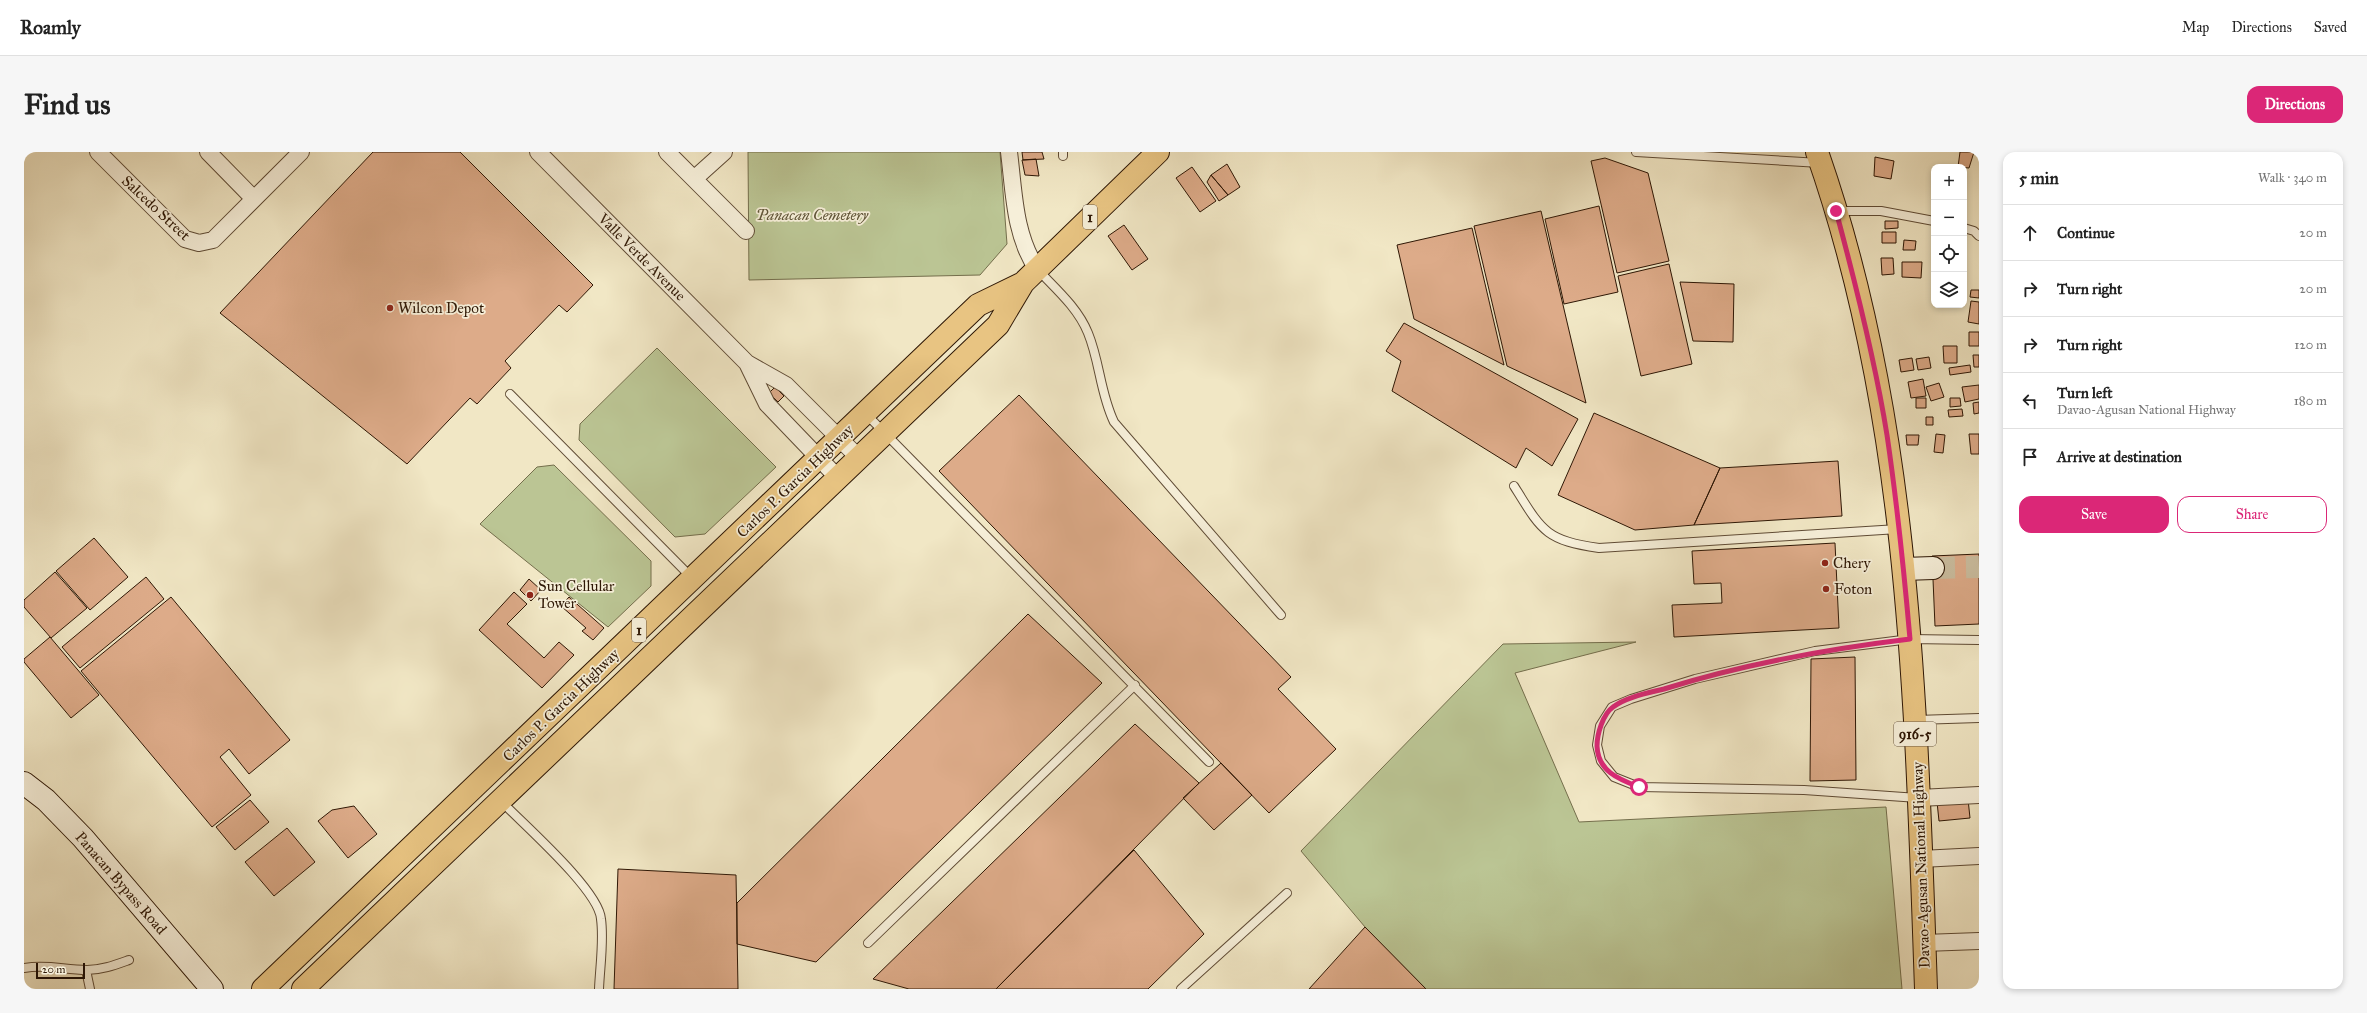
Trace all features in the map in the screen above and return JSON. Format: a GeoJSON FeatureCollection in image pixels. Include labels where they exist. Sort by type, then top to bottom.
{"type":"FeatureCollection","features":[{"type":"Feature","properties":{"kind":"main road","name":"Carlos P. Garcia Highway"},"geometry":{"type":"LineString","coordinates":[[303,989],[998,325],[1030,276],[1158,152]]}},
{"type":"Feature","properties":{"kind":"main road","name":"Davao-Agusan National Highway"},"geometry":{"type":"LineString","coordinates":[[1819,158],[1836,211],[1861,311],[1885,426],[1899,529],[1910,639],[1919,798],[1926,989]]}},
{"type":"Feature","properties":{"kind":"main road","name":"Carlos P. Garcia Highway"},"geometry":{"type":"LineString","coordinates":[[263,989],[978,305],[1030,276]]}},
{"type":"Feature","properties":{"kind":"main road"},"geometry":{"type":"LineString","coordinates":[[1904,569],[1933,568]]}},
{"type":"Feature","properties":{"kind":"main road","name":"Panacan Bypass Road"},"geometry":{"type":"LineString","coordinates":[[24,783],[46,800],[83,838],[212,989]]}},
{"type":"Feature","properties":{"kind":"main road"},"geometry":{"type":"LineString","coordinates":[[339,917],[357,938]]}},
{"type":"Feature","properties":{"kind":"street","name":"Salcedo Street"},"geometry":{"type":"LineString","coordinates":[[98,152],[185,239],[199,243],[213,240],[254,199]]}},
{"type":"Feature","properties":{"kind":"street"},"geometry":{"type":"LineString","coordinates":[[208,152],[254,199],[301,152]]}},
{"type":"Feature","properties":{"kind":"street","name":"Valle Verde Avenue"},"geometry":{"type":"LineString","coordinates":[[538,152],[747,363],[786,385],[858,458]]}},
{"type":"Feature","properties":{"kind":"street"},"geometry":{"type":"LineString","coordinates":[[667,152],[746,231]]}},
{"type":"Feature","properties":{"kind":"street"},"geometry":{"type":"LineString","coordinates":[[694,180],[724,152]]}},
{"type":"Feature","properties":{"kind":"street"},"geometry":{"type":"LineString","coordinates":[[1009,152],[1021,233],[1026,249],[1030,276]]}},
{"type":"Feature","properties":{"kind":"street","name":"Valle Verde Avenue"},"geometry":{"type":"LineString","coordinates":[[747,363],[767,404],[820,457],[838,478]]}},
{"type":"Feature","properties":{"kind":"street"},"geometry":{"type":"LineString","coordinates":[[782,419],[801,400]]}},
{"type":"Feature","properties":{"kind":"street"},"geometry":{"type":"LineString","coordinates":[[1919,798],[1979,795]]}},
{"type":"Feature","properties":{"kind":"street"},"geometry":{"type":"LineString","coordinates":[[1921,859],[1979,856]]}},
{"type":"Feature","properties":{"kind":"street"},"geometry":{"type":"LineString","coordinates":[[1924,943],[1979,941]]}},
{"type":"Feature","properties":{"kind":"lane"},"geometry":{"type":"LineString","coordinates":[[1636,152],[1819,158]]}},
{"type":"Feature","properties":{"kind":"lane"},"geometry":{"type":"LineString","coordinates":[[1836,211],[1880,211],[1931,220]]}},
{"type":"Feature","properties":{"kind":"lane"},"geometry":{"type":"LineString","coordinates":[[1967,229],[1977,231]]}},
{"type":"Feature","properties":{"kind":"lane"},"geometry":{"type":"LineString","coordinates":[[1030,276],[1082,320],[1093,346],[1107,407],[1114,422],[1281,615]]}},
{"type":"Feature","properties":{"kind":"lane"},"geometry":{"type":"LineString","coordinates":[[510,394],[693,578]]}},
{"type":"Feature","properties":{"kind":"lane"},"geometry":{"type":"LineString","coordinates":[[865,413],[1135,685],[1209,762]]}},
{"type":"Feature","properties":{"kind":"lane"},"geometry":{"type":"LineString","coordinates":[[1514,486],[1544,530],[1558,539],[1599,548],[1899,529]]}},
{"type":"Feature","properties":{"kind":"lane"},"geometry":{"type":"LineString","coordinates":[[1919,798],[1804,790],[1639,787],[1614,777],[1601,761],[1597,745],[1600,726],[1612,708],[1631,699],[1695,679],[1815,651],[1910,639],[1979,640]]}},
{"type":"Feature","properties":{"kind":"lane"},"geometry":{"type":"LineString","coordinates":[[868,943],[1135,685]]}},
{"type":"Feature","properties":{"kind":"lane"},"geometry":{"type":"LineString","coordinates":[[1914,720],[1979,718]]}},
{"type":"Feature","properties":{"kind":"lane"},"geometry":{"type":"LineString","coordinates":[[501,800],[570,871],[595,900],[601,918],[599,989]]}},
{"type":"Feature","properties":{"kind":"lane"},"geometry":{"type":"LineString","coordinates":[[1181,989],[1287,893]]}},
{"type":"Feature","properties":{"kind":"lane"},"geometry":{"type":"LineString","coordinates":[[24,968],[41,965],[86,970],[105,968],[130,960]]}},
{"type":"Feature","properties":{"kind":"lane"},"geometry":{"type":"LineString","coordinates":[[86,970],[90,989]]}},
{"type":"Feature","properties":{"kind":"green space","name":"Panacan Cemetery"},"geometry":{"type":"Polygon","coordinates":[[[748,152],[1000,152],[1007,244],[980,275],[749,280],[748,152]]]}},
{"type":"Feature","properties":{"kind":"green space"},"geometry":{"type":"Polygon","coordinates":[[[657,348],[776,467],[705,534],[675,537],[579,440],[580,424],[657,348]]]}},
{"type":"Feature","properties":{"kind":"green space"},"geometry":{"type":"Polygon","coordinates":[[[554,465],[651,561],[651,586],[608,627],[480,524],[537,467],[554,465]]]}},
{"type":"Feature","properties":{"kind":"green space"},"geometry":{"type":"Polygon","coordinates":[[[1636,642],[1515,673],[1579,822],[1886,807],[1902,989],[1426,989],[1365,927],[1301,851],[1503,644],[1636,642]]]}},
{"type":"Feature","properties":{"kind":"building","name":"Wilcon Depot"},"geometry":{"type":"Polygon","coordinates":[[[373,152],[460,152],[593,285],[567,312],[559,305],[505,361],[511,368],[477,404],[470,398],[407,464],[220,313],[373,152]]]}},
{"type":"Feature","properties":{"kind":"building"},"geometry":{"type":"Polygon","coordinates":[[[1022,152],[1042,152],[1044,159],[1023,160],[1022,152]]]}},
{"type":"Feature","properties":{"kind":"building"},"geometry":{"type":"Polygon","coordinates":[[[1960,152],[1974,152],[1969,168],[1967,168],[1967,164],[1958,164],[1960,152]]]}},
{"type":"Feature","properties":{"kind":"building"},"geometry":{"type":"Polygon","coordinates":[[[1875,157],[1894,161],[1891,179],[1874,176],[1875,157]]]}},
{"type":"Feature","properties":{"kind":"building"},"geometry":{"type":"Polygon","coordinates":[[[1605,158],[1648,173],[1669,261],[1617,273],[1591,161],[1605,158]]]}},
{"type":"Feature","properties":{"kind":"building"},"geometry":{"type":"Polygon","coordinates":[[[1036,159],[1039,176],[1025,175],[1022,160],[1036,159]]]}},
{"type":"Feature","properties":{"kind":"building"},"geometry":{"type":"Polygon","coordinates":[[[1227,164],[1240,187],[1228,195],[1211,175],[1227,164]]]}},
{"type":"Feature","properties":{"kind":"building"},"geometry":{"type":"Polygon","coordinates":[[[1192,167],[1216,201],[1200,212],[1176,178],[1192,167]]]}},
{"type":"Feature","properties":{"kind":"building"},"geometry":{"type":"Polygon","coordinates":[[[1211,175],[1228,195],[1219,201],[1207,182],[1211,175]]]}},
{"type":"Feature","properties":{"kind":"building"},"geometry":{"type":"Polygon","coordinates":[[[1599,206],[1618,292],[1564,304],[1545,219],[1599,206]]]}},
{"type":"Feature","properties":{"kind":"building"},"geometry":{"type":"Polygon","coordinates":[[[1541,211],[1586,403],[1507,366],[1474,226],[1541,211]]]}},
{"type":"Feature","properties":{"kind":"building"},"geometry":{"type":"Polygon","coordinates":[[[1885,221],[1898,221],[1898,228],[1885,229],[1885,221]]]}},
{"type":"Feature","properties":{"kind":"building"},"geometry":{"type":"Polygon","coordinates":[[[1124,225],[1148,259],[1132,270],[1108,236],[1124,225]]]}},
{"type":"Feature","properties":{"kind":"building"},"geometry":{"type":"Polygon","coordinates":[[[1472,228],[1504,365],[1414,319],[1397,245],[1472,228]]]}},
{"type":"Feature","properties":{"kind":"building"},"geometry":{"type":"Polygon","coordinates":[[[1882,232],[1896,232],[1896,243],[1882,243],[1882,232]]]}},
{"type":"Feature","properties":{"kind":"building"},"geometry":{"type":"Polygon","coordinates":[[[1904,240],[1916,241],[1915,250],[1903,250],[1904,240]]]}},
{"type":"Feature","properties":{"kind":"building"},"geometry":{"type":"Polygon","coordinates":[[[1881,258],[1893,258],[1894,274],[1882,275],[1881,258]]]}},
{"type":"Feature","properties":{"kind":"building"},"geometry":{"type":"Polygon","coordinates":[[[1902,262],[1922,262],[1921,278],[1902,277],[1902,262]]]}},
{"type":"Feature","properties":{"kind":"building"},"geometry":{"type":"Polygon","coordinates":[[[1669,264],[1692,364],[1641,376],[1618,276],[1669,264]]]}},
{"type":"Feature","properties":{"kind":"building"},"geometry":{"type":"Polygon","coordinates":[[[1680,282],[1734,284],[1733,342],[1693,341],[1680,282]]]}},
{"type":"Feature","properties":{"kind":"building"},"geometry":{"type":"Polygon","coordinates":[[[1971,290],[1979,290],[1979,298],[1970,297],[1971,290]]]}},
{"type":"Feature","properties":{"kind":"building"},"geometry":{"type":"Polygon","coordinates":[[[1971,301],[1979,302],[1979,324],[1968,322],[1971,301]]]}},
{"type":"Feature","properties":{"kind":"building"},"geometry":{"type":"Polygon","coordinates":[[[1404,323],[1578,419],[1552,466],[1526,448],[1516,468],[1392,391],[1401,361],[1386,351],[1404,323]]]}},
{"type":"Feature","properties":{"kind":"building"},"geometry":{"type":"Polygon","coordinates":[[[1969,332],[1979,332],[1979,346],[1969,346],[1969,332]]]}},
{"type":"Feature","properties":{"kind":"building"},"geometry":{"type":"Polygon","coordinates":[[[1943,346],[1957,346],[1957,363],[1944,363],[1943,346]]]}},
{"type":"Feature","properties":{"kind":"building"},"geometry":{"type":"Polygon","coordinates":[[[1973,355],[1979,355],[1979,367],[1974,367],[1973,355]]]}},
{"type":"Feature","properties":{"kind":"building"},"geometry":{"type":"Polygon","coordinates":[[[1929,357],[1931,368],[1918,370],[1916,359],[1929,357]]]}},
{"type":"Feature","properties":{"kind":"building"},"geometry":{"type":"Polygon","coordinates":[[[1912,358],[1914,370],[1901,372],[1899,360],[1912,358]]]}},
{"type":"Feature","properties":{"kind":"building"},"geometry":{"type":"Polygon","coordinates":[[[1970,365],[1971,372],[1950,375],[1949,368],[1970,365]]]}},
{"type":"Feature","properties":{"kind":"building"},"geometry":{"type":"Polygon","coordinates":[[[1923,379],[1926,396],[1911,398],[1908,382],[1923,379]]]}},
{"type":"Feature","properties":{"kind":"building"},"geometry":{"type":"Polygon","coordinates":[[[1939,383],[1944,397],[1931,401],[1926,387],[1939,383]]]}},
{"type":"Feature","properties":{"kind":"building"},"geometry":{"type":"Polygon","coordinates":[[[1979,385],[1979,399],[1965,402],[1962,387],[1979,385]]]}},
{"type":"Feature","properties":{"kind":"building"},"geometry":{"type":"Polygon","coordinates":[[[775,387],[784,396],[778,402],[769,393],[775,387]]]}},
{"type":"Feature","properties":{"kind":"building"},"geometry":{"type":"Polygon","coordinates":[[[1019,395],[1291,677],[1278,689],[1336,749],[1269,813],[939,471],[1019,395]]]}},
{"type":"Feature","properties":{"kind":"building"},"geometry":{"type":"Polygon","coordinates":[[[1916,398],[1926,398],[1926,408],[1916,408],[1916,398]]]}},
{"type":"Feature","properties":{"kind":"building"},"geometry":{"type":"Polygon","coordinates":[[[1950,398],[1960,398],[1961,406],[1950,407],[1950,398]]]}},
{"type":"Feature","properties":{"kind":"building"},"geometry":{"type":"Polygon","coordinates":[[[1979,402],[1979,413],[1974,414],[1973,403],[1979,402]]]}},
{"type":"Feature","properties":{"kind":"building"},"geometry":{"type":"Polygon","coordinates":[[[1962,409],[1963,416],[1949,417],[1948,410],[1962,409]]]}},
{"type":"Feature","properties":{"kind":"building"},"geometry":{"type":"Polygon","coordinates":[[[1594,413],[1720,468],[1694,525],[1635,530],[1558,495],[1594,413]]]}},
{"type":"Feature","properties":{"kind":"building"},"geometry":{"type":"Polygon","coordinates":[[[1926,417],[1933,417],[1933,425],[1926,425],[1926,417]]]}},
{"type":"Feature","properties":{"kind":"building"},"geometry":{"type":"Polygon","coordinates":[[[1936,434],[1945,435],[1943,453],[1934,452],[1936,434]]]}},
{"type":"Feature","properties":{"kind":"building"},"geometry":{"type":"Polygon","coordinates":[[[1969,434],[1979,434],[1979,454],[1971,454],[1969,434]]]}},
{"type":"Feature","properties":{"kind":"building"},"geometry":{"type":"Polygon","coordinates":[[[1906,435],[1919,435],[1918,445],[1907,445],[1906,435]]]}},
{"type":"Feature","properties":{"kind":"building"},"geometry":{"type":"Polygon","coordinates":[[[1838,461],[1842,516],[1694,525],[1720,468],[1838,461]]]}},
{"type":"Feature","properties":{"kind":"building"},"geometry":{"type":"Polygon","coordinates":[[[94,538],[128,577],[90,610],[56,571],[94,538]]]}},
{"type":"Feature","properties":{"kind":"building"},"geometry":{"type":"Polygon","coordinates":[[[1835,543],[1839,628],[1674,637],[1672,605],[1722,603],[1721,583],[1694,584],[1692,551],[1835,543]]]}},
{"type":"Feature","properties":{"kind":"building"},"geometry":{"type":"Polygon","coordinates":[[[1979,554],[1979,624],[1935,626],[1932,556],[1979,554]]]}},
{"type":"Feature","properties":{"kind":"building"},"geometry":{"type":"Polygon","coordinates":[[[55,572],[87,608],[51,638],[24,607],[24,600],[55,572]]]}},
{"type":"Feature","properties":{"kind":"building"},"geometry":{"type":"Polygon","coordinates":[[[146,577],[164,599],[80,668],[62,647],[146,577]]]}},
{"type":"Feature","properties":{"kind":"building","name":"Sun Cellular Tower"},"geometry":{"type":"Polygon","coordinates":[[[529,579],[541,590],[531,601],[520,590],[529,579]]]}},
{"type":"Feature","properties":{"kind":"building"},"geometry":{"type":"Polygon","coordinates":[[[514,592],[527,604],[507,624],[544,658],[559,642],[574,655],[542,688],[479,630],[514,592]]]}},
{"type":"Feature","properties":{"kind":"building"},"geometry":{"type":"Polygon","coordinates":[[[171,597],[290,740],[249,774],[229,749],[220,757],[251,795],[212,827],[81,671],[171,597]]]}},
{"type":"Feature","properties":{"kind":"building"},"geometry":{"type":"Polygon","coordinates":[[[569,597],[604,628],[593,640],[582,631],[586,628],[561,606],[569,597]]]}},
{"type":"Feature","properties":{"kind":"building"},"geometry":{"type":"Polygon","coordinates":[[[1028,614],[1102,683],[816,962],[737,944],[737,903],[1028,614]]]}},
{"type":"Feature","properties":{"kind":"building"},"geometry":{"type":"Polygon","coordinates":[[[50,637],[99,695],[71,718],[24,662],[24,659],[50,637]]]}},
{"type":"Feature","properties":{"kind":"building"},"geometry":{"type":"Polygon","coordinates":[[[1855,657],[1856,780],[1810,781],[1811,659],[1855,657]]]}},
{"type":"Feature","properties":{"kind":"building"},"geometry":{"type":"Polygon","coordinates":[[[1135,724],[1199,783],[996,989],[909,989],[873,979],[1135,724]]]}},
{"type":"Feature","properties":{"kind":"building"},"geometry":{"type":"Polygon","coordinates":[[[1221,763],[1252,795],[1214,830],[1183,798],[1221,763]]]}},
{"type":"Feature","properties":{"kind":"building"},"geometry":{"type":"Polygon","coordinates":[[[1968,799],[1970,818],[1939,821],[1937,802],[1968,799]]]}},
{"type":"Feature","properties":{"kind":"building"},"geometry":{"type":"Polygon","coordinates":[[[250,800],[269,822],[235,850],[216,827],[250,800]]]}},
{"type":"Feature","properties":{"kind":"building"},"geometry":{"type":"Polygon","coordinates":[[[354,806],[377,834],[348,858],[318,821],[332,810],[354,806]]]}},
{"type":"Feature","properties":{"kind":"building"},"geometry":{"type":"Polygon","coordinates":[[[287,828],[315,862],[274,896],[245,862],[287,828]]]}},
{"type":"Feature","properties":{"kind":"building"},"geometry":{"type":"Polygon","coordinates":[[[1134,850],[1204,934],[1148,989],[996,989],[1134,850]]]}},
{"type":"Feature","properties":{"kind":"building"},"geometry":{"type":"Polygon","coordinates":[[[618,869],[736,875],[738,989],[614,989],[618,869]]]}},
{"type":"Feature","properties":{"kind":"building"},"geometry":{"type":"Polygon","coordinates":[[[1365,927],[1426,989],[1309,989],[1365,927]]]}},
{"type":"Feature","properties":{"kind":"tunnel"},"geometry":{"type":"LineString","coordinates":[[1933,568],[1979,567]]}},
{"type":"Feature","properties":{"kind":"place","name":"Wilcon Depot"},"geometry":{"type":"Point","coordinates":[390,308]}},
{"type":"Feature","properties":{"kind":"place","name":"Chery"},"geometry":{"type":"Point","coordinates":[1825,563]}},
{"type":"Feature","properties":{"kind":"place","name":"Foton"},"geometry":{"type":"Point","coordinates":[1826,589]}},
{"type":"Feature","properties":{"kind":"place","name":"Sun Cellular Tower"},"geometry":{"type":"Point","coordinates":[530,595]}},
{"type":"Feature","properties":{"kind":"route"},"geometry":{"type":"LineString","coordinates":[[1639,787],[1614,777],[1601,761],[1597,745],[1600,726],[1612,708],[1631,699],[1695,679],[1815,651],[1910,639],[1904,569],[1886,433],[1850,261],[1836,211]]}}]}
